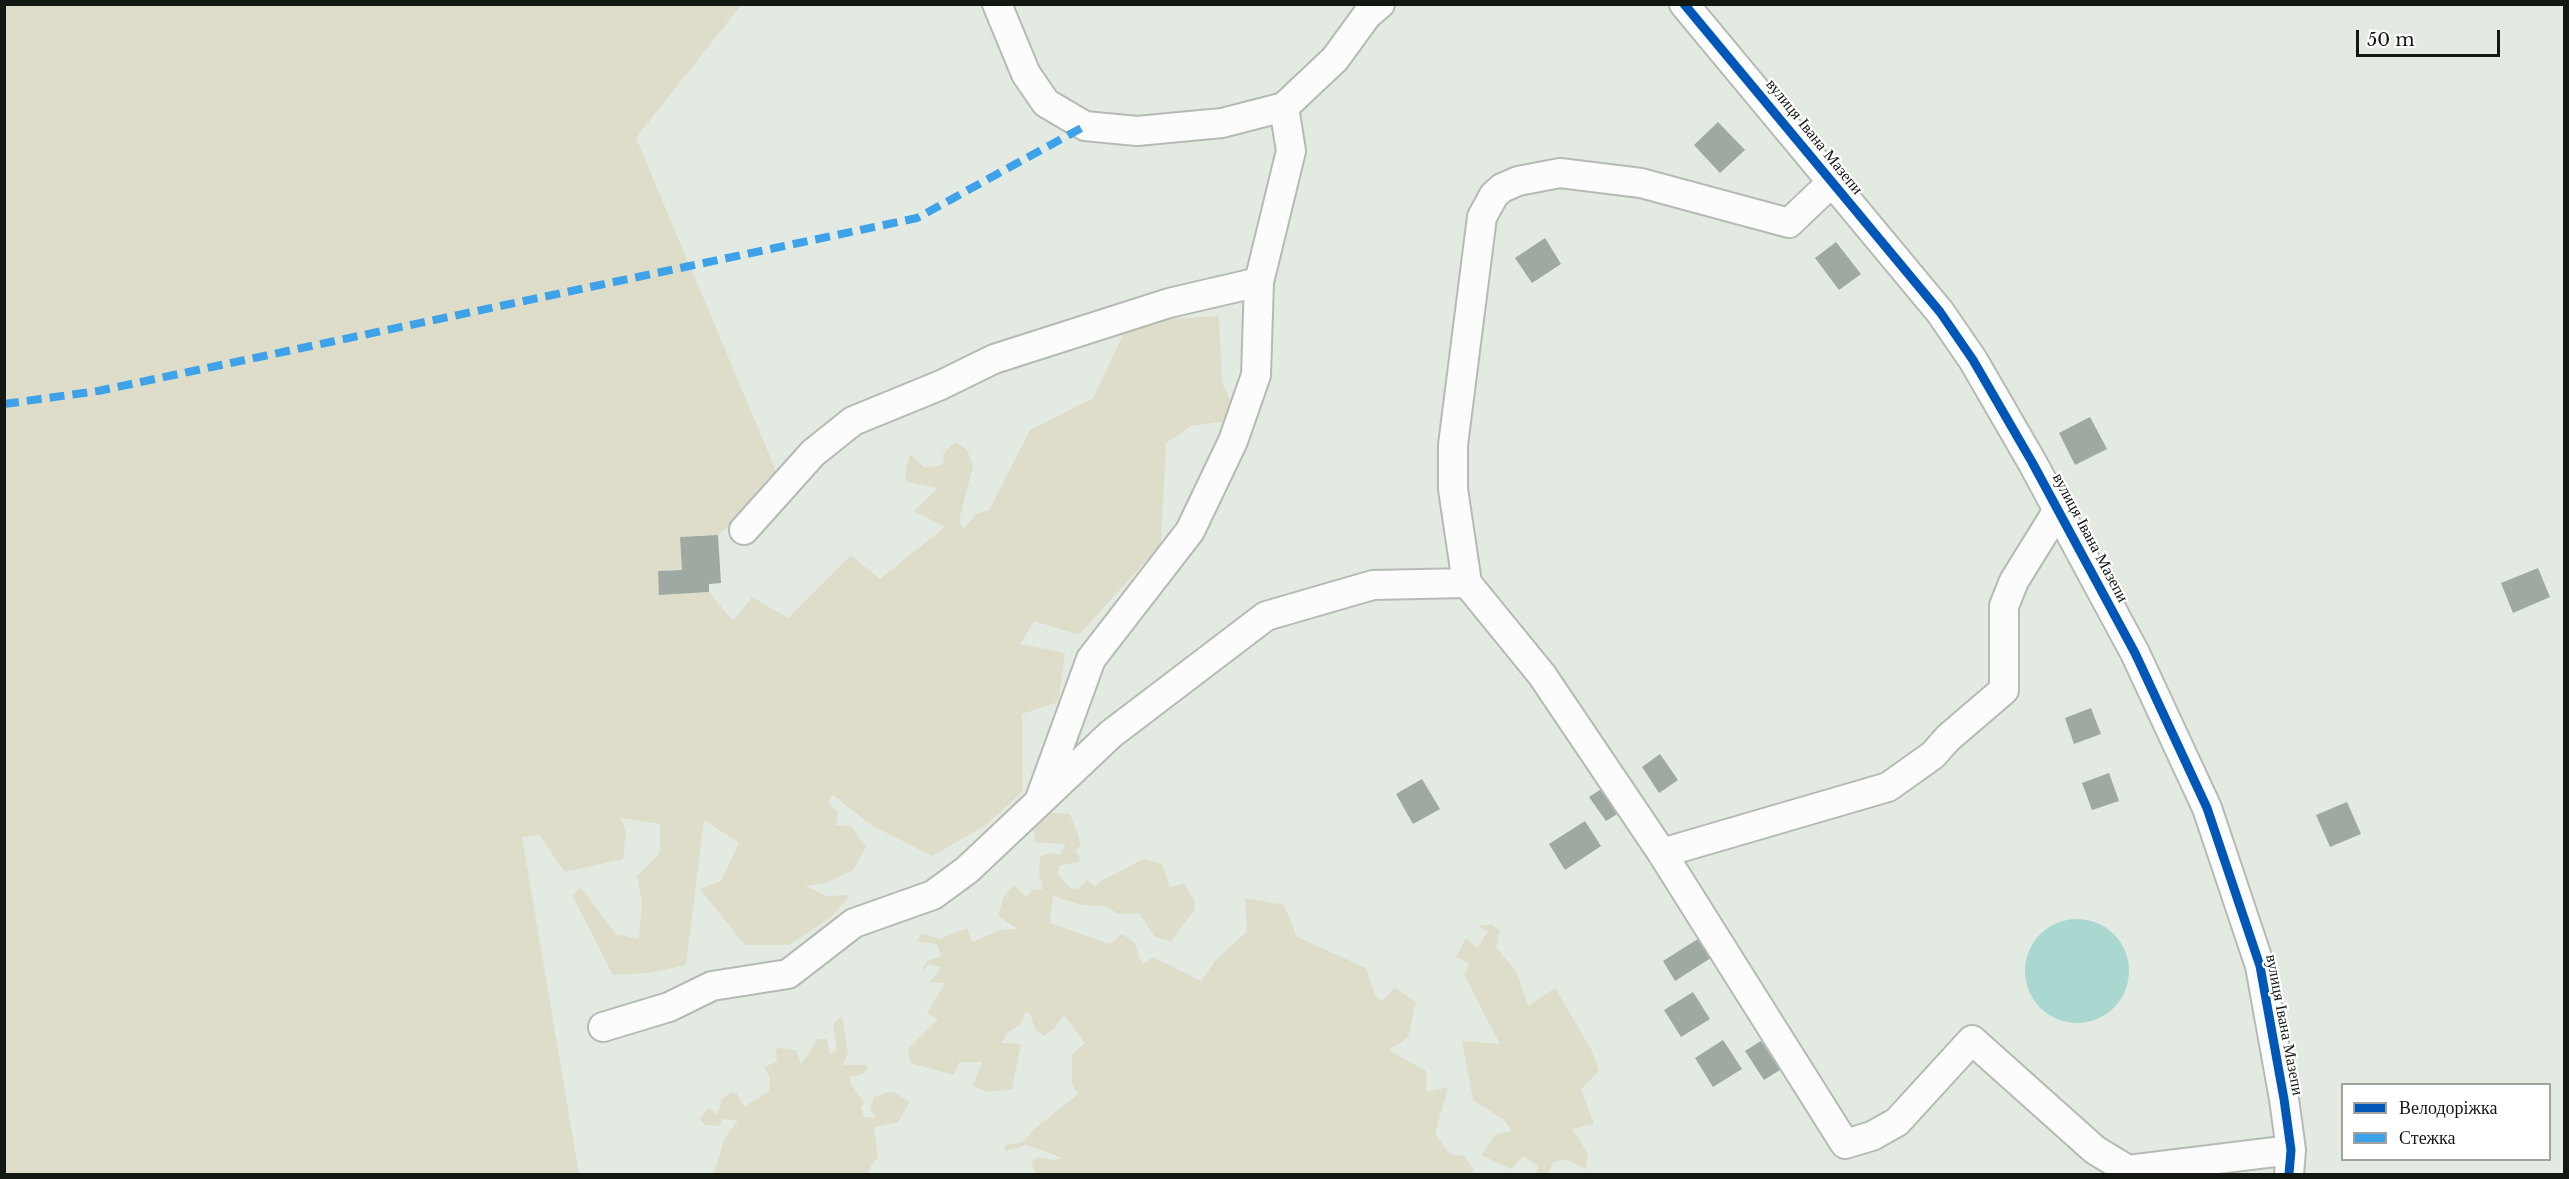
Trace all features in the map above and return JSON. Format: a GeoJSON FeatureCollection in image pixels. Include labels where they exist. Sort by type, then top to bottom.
{"type":"FeatureCollection","features":[{"type":"Feature","properties":{"kind":"street"},"geometry":{"type":"LineString","coordinates":[[997,4],[1026,74],[1046,103],[1085,126],[1137,130],[1211,124],[1284,107],[1335,59],[1367,15],[1380,4]]}},
{"type":"Feature","properties":{"kind":"street","name":"вулиця Івана Мазепи"},"geometry":{"type":"LineString","coordinates":[[1684,4],[1831,183],[1902,265],[1973,360],[2058,510],[2135,653],[2207,808],[2260,966],[2290,1162]]}},
{"type":"Feature","properties":{"kind":"street"},"geometry":{"type":"LineString","coordinates":[[1038,804],[1091,659],[1190,531],[1233,441],[1256,375],[1259,282],[1291,151],[1284,107]]}},
{"type":"Feature","properties":{"kind":"street"},"geometry":{"type":"LineString","coordinates":[[1831,183],[1789,223],[1641,183],[1560,173],[1518,181],[1502,188],[1494,195],[1482,217],[1478,233],[1453,445],[1453,489],[1467,583],[1542,675],[1662,854],[1845,1144],[1872,1136],[1897,1122],[1971,1040],[2095,1150],[2128,1170],[2290,1162]]}},
{"type":"Feature","properties":{"kind":"street"},"geometry":{"type":"LineString","coordinates":[[744,530],[813,453],[853,421],[941,386],[994,359],[1169,303],[1259,282]]}},
{"type":"Feature","properties":{"kind":"street"},"geometry":{"type":"LineString","coordinates":[[1662,854],[1888,787],[1934,755],[1948,738],[2004,690],[2004,606],[2014,581],[2058,510]]}},
{"type":"Feature","properties":{"kind":"street"},"geometry":{"type":"LineString","coordinates":[[603,1027],[669,1007],[711,986],[788,974],[854,923],[933,895],[967,870],[1111,734],[1266,616],[1373,585],[1467,583]]}},
{"type":"Feature","properties":{"kind":"green space"},"geometry":{"type":"Polygon","coordinates":[[[5,5],[741,5],[636,138],[782,485],[718,535],[680,537],[682,570],[658,571],[659,595],[709,592],[733,621],[752,597],[788,618],[851,555],[880,579],[945,527],[914,511],[938,488],[907,482],[905,473],[910,454],[925,468],[944,464],[943,454],[955,442],[967,450],[973,466],[959,520],[963,530],[976,514],[989,510],[1030,430],[1093,398],[1130,321],[1219,316],[1222,383],[1233,407],[1227,421],[1191,426],[1166,443],[1161,544],[1079,635],[1034,621],[1020,644],[1065,653],[1058,702],[1022,714],[1022,792],[986,825],[932,856],[871,825],[833,795],[828,802],[838,813],[836,825],[851,826],[866,847],[853,870],[826,883],[805,886],[827,896],[851,895],[831,917],[789,945],[745,945],[700,889],[721,881],[739,843],[704,820],[686,965],[649,973],[613,975],[572,895],[581,888],[616,934],[639,939],[642,902],[637,876],[660,853],[660,824],[621,818],[626,833],[623,859],[565,872],[539,835],[522,837],[579,1174],[5,1174],[5,5]]]}},
{"type":"Feature","properties":{"kind":"green space"},"geometry":{"type":"Polygon","coordinates":[[[1043,812],[1070,814],[1081,844],[1075,851],[1080,857],[1078,862],[1059,866],[1058,874],[1070,888],[1078,889],[1087,880],[1095,887],[1101,881],[1144,859],[1162,864],[1170,887],[1184,884],[1194,899],[1195,909],[1171,941],[1155,937],[1139,913],[1118,914],[1106,906],[1082,905],[1053,896],[1050,923],[1110,944],[1122,934],[1136,944],[1143,964],[1153,957],[1201,981],[1216,960],[1247,931],[1245,898],[1284,905],[1297,937],[1366,968],[1375,995],[1382,1001],[1395,987],[1416,1002],[1408,1037],[1389,1050],[1426,1071],[1427,1092],[1448,1087],[1435,1134],[1450,1154],[1464,1156],[1474,1170],[1470,1174],[1035,1174],[1031,1161],[1039,1157],[1054,1160],[1063,1158],[1027,1145],[1005,1151],[1005,1145],[1023,1142],[1034,1129],[1078,1094],[1072,1084],[1072,1054],[1085,1043],[1064,1015],[1054,1029],[1044,1036],[1035,1030],[1031,1015],[1025,1011],[1022,1023],[1007,1033],[1002,1043],[1021,1044],[1012,1089],[987,1092],[973,1086],[982,1062],[959,1062],[954,1075],[911,1063],[908,1049],[938,1019],[927,1013],[945,983],[929,982],[941,968],[930,964],[922,971],[927,961],[941,956],[937,944],[917,941],[921,933],[940,939],[967,928],[972,942],[1000,930],[1018,929],[998,916],[1004,895],[1014,885],[1026,897],[1033,890],[1043,889],[1039,873],[1040,856],[1051,853],[1060,855],[1066,844],[1033,842],[1035,833],[1028,823],[1043,812]]]}},
{"type":"Feature","properties":{"kind":"green space"},"geometry":{"type":"Polygon","coordinates":[[[1491,924],[1500,931],[1496,947],[1517,973],[1528,1006],[1555,988],[1591,1049],[1599,1071],[1581,1089],[1594,1124],[1572,1129],[1588,1153],[1586,1169],[1565,1159],[1552,1163],[1549,1174],[1537,1174],[1538,1166],[1523,1156],[1511,1169],[1481,1155],[1495,1135],[1512,1131],[1504,1120],[1473,1100],[1462,1041],[1500,1044],[1464,975],[1469,963],[1456,957],[1466,938],[1477,948],[1488,932],[1479,926],[1491,924]]]}},
{"type":"Feature","properties":{"kind":"green space"},"geometry":{"type":"Polygon","coordinates":[[[842,1016],[848,1053],[843,1065],[867,1065],[866,1073],[850,1077],[852,1086],[865,1103],[861,1107],[864,1117],[877,1118],[870,1110],[874,1097],[892,1091],[910,1102],[898,1122],[874,1127],[878,1157],[868,1170],[869,1174],[714,1174],[724,1139],[738,1120],[722,1119],[720,1126],[705,1125],[699,1119],[709,1107],[715,1114],[720,1109],[721,1100],[731,1092],[737,1094],[744,1107],[769,1091],[770,1078],[764,1067],[777,1062],[776,1048],[796,1050],[801,1064],[818,1039],[827,1039],[830,1055],[837,1049],[833,1024],[842,1016]]]}},
{"type":"Feature","properties":{"kind":"water"},"geometry":{"type":"Polygon","coordinates":[[[2077,919],[2097,923],[2114,934],[2125,951],[2129,971],[2125,991],[2114,1008],[2097,1019],[2077,1023],[2057,1019],[2040,1008],[2029,991],[2025,971],[2029,951],[2040,934],[2057,923],[2077,919]]]}},
{"type":"Feature","properties":{"kind":"building"},"geometry":{"type":"Polygon","coordinates":[[[1718,122],[1745,150],[1720,173],[1694,145],[1718,122]]]}},
{"type":"Feature","properties":{"kind":"building"},"geometry":{"type":"Polygon","coordinates":[[[1545,238],[1561,264],[1532,283],[1515,258],[1545,238]]]}},
{"type":"Feature","properties":{"kind":"building"},"geometry":{"type":"Polygon","coordinates":[[[1836,242],[1861,274],[1839,290],[1815,258],[1836,242]]]}},
{"type":"Feature","properties":{"kind":"building"},"geometry":{"type":"Polygon","coordinates":[[[2090,417],[2107,449],[2075,465],[2059,433],[2090,417]]]}},
{"type":"Feature","properties":{"kind":"building"},"geometry":{"type":"Polygon","coordinates":[[[718,535],[721,583],[709,584],[709,592],[659,595],[658,571],[682,570],[680,537],[718,535]]]}},
{"type":"Feature","properties":{"kind":"building"},"geometry":{"type":"Polygon","coordinates":[[[2538,568],[2550,597],[2513,613],[2501,583],[2538,568]]]}},
{"type":"Feature","properties":{"kind":"building"},"geometry":{"type":"Polygon","coordinates":[[[2091,708],[2101,734],[2074,744],[2065,718],[2091,708]]]}},
{"type":"Feature","properties":{"kind":"building"},"geometry":{"type":"Polygon","coordinates":[[[1660,754],[1678,780],[1659,793],[1642,767],[1660,754]]]}},
{"type":"Feature","properties":{"kind":"building"},"geometry":{"type":"Polygon","coordinates":[[[2109,773],[2119,801],[2092,810],[2082,783],[2109,773]]]}},
{"type":"Feature","properties":{"kind":"building"},"geometry":{"type":"Polygon","coordinates":[[[1422,779],[1440,809],[1413,824],[1396,794],[1422,779]]]}},
{"type":"Feature","properties":{"kind":"building"},"geometry":{"type":"Polygon","coordinates":[[[1606,786],[1622,811],[1606,821],[1589,797],[1606,786]]]}},
{"type":"Feature","properties":{"kind":"building"},"geometry":{"type":"Polygon","coordinates":[[[2347,802],[2361,834],[2330,847],[2316,815],[2347,802]]]}},
{"type":"Feature","properties":{"kind":"building"},"geometry":{"type":"Polygon","coordinates":[[[1585,821],[1601,846],[1565,870],[1549,844],[1585,821]]]}},
{"type":"Feature","properties":{"kind":"building"},"geometry":{"type":"Polygon","coordinates":[[[1701,937],[1714,956],[1675,981],[1663,961],[1701,937]]]}},
{"type":"Feature","properties":{"kind":"building"},"geometry":{"type":"Polygon","coordinates":[[[1693,992],[1710,1019],[1681,1037],[1664,1010],[1693,992]]]}},
{"type":"Feature","properties":{"kind":"building"},"geometry":{"type":"Polygon","coordinates":[[[1723,1040],[1742,1069],[1713,1087],[1695,1058],[1723,1040]]]}},
{"type":"Feature","properties":{"kind":"building"},"geometry":{"type":"Polygon","coordinates":[[[1761,1041],[1780,1070],[1764,1080],[1745,1051],[1761,1041]]]}},
{"type":"Feature","properties":{"kind":"marked path"},"geometry":{"type":"LineString","coordinates":[[4,404],[98,391],[917,218],[1085,126]]}},
{"type":"Feature","properties":{"kind":"cycle path"},"geometry":{"type":"LineString","coordinates":[[1684,4],[1940,312],[1973,360],[2032,462],[2135,653],[2207,808],[2260,966],[2284,1099],[2291,1150],[2289,1174]]}}]}
